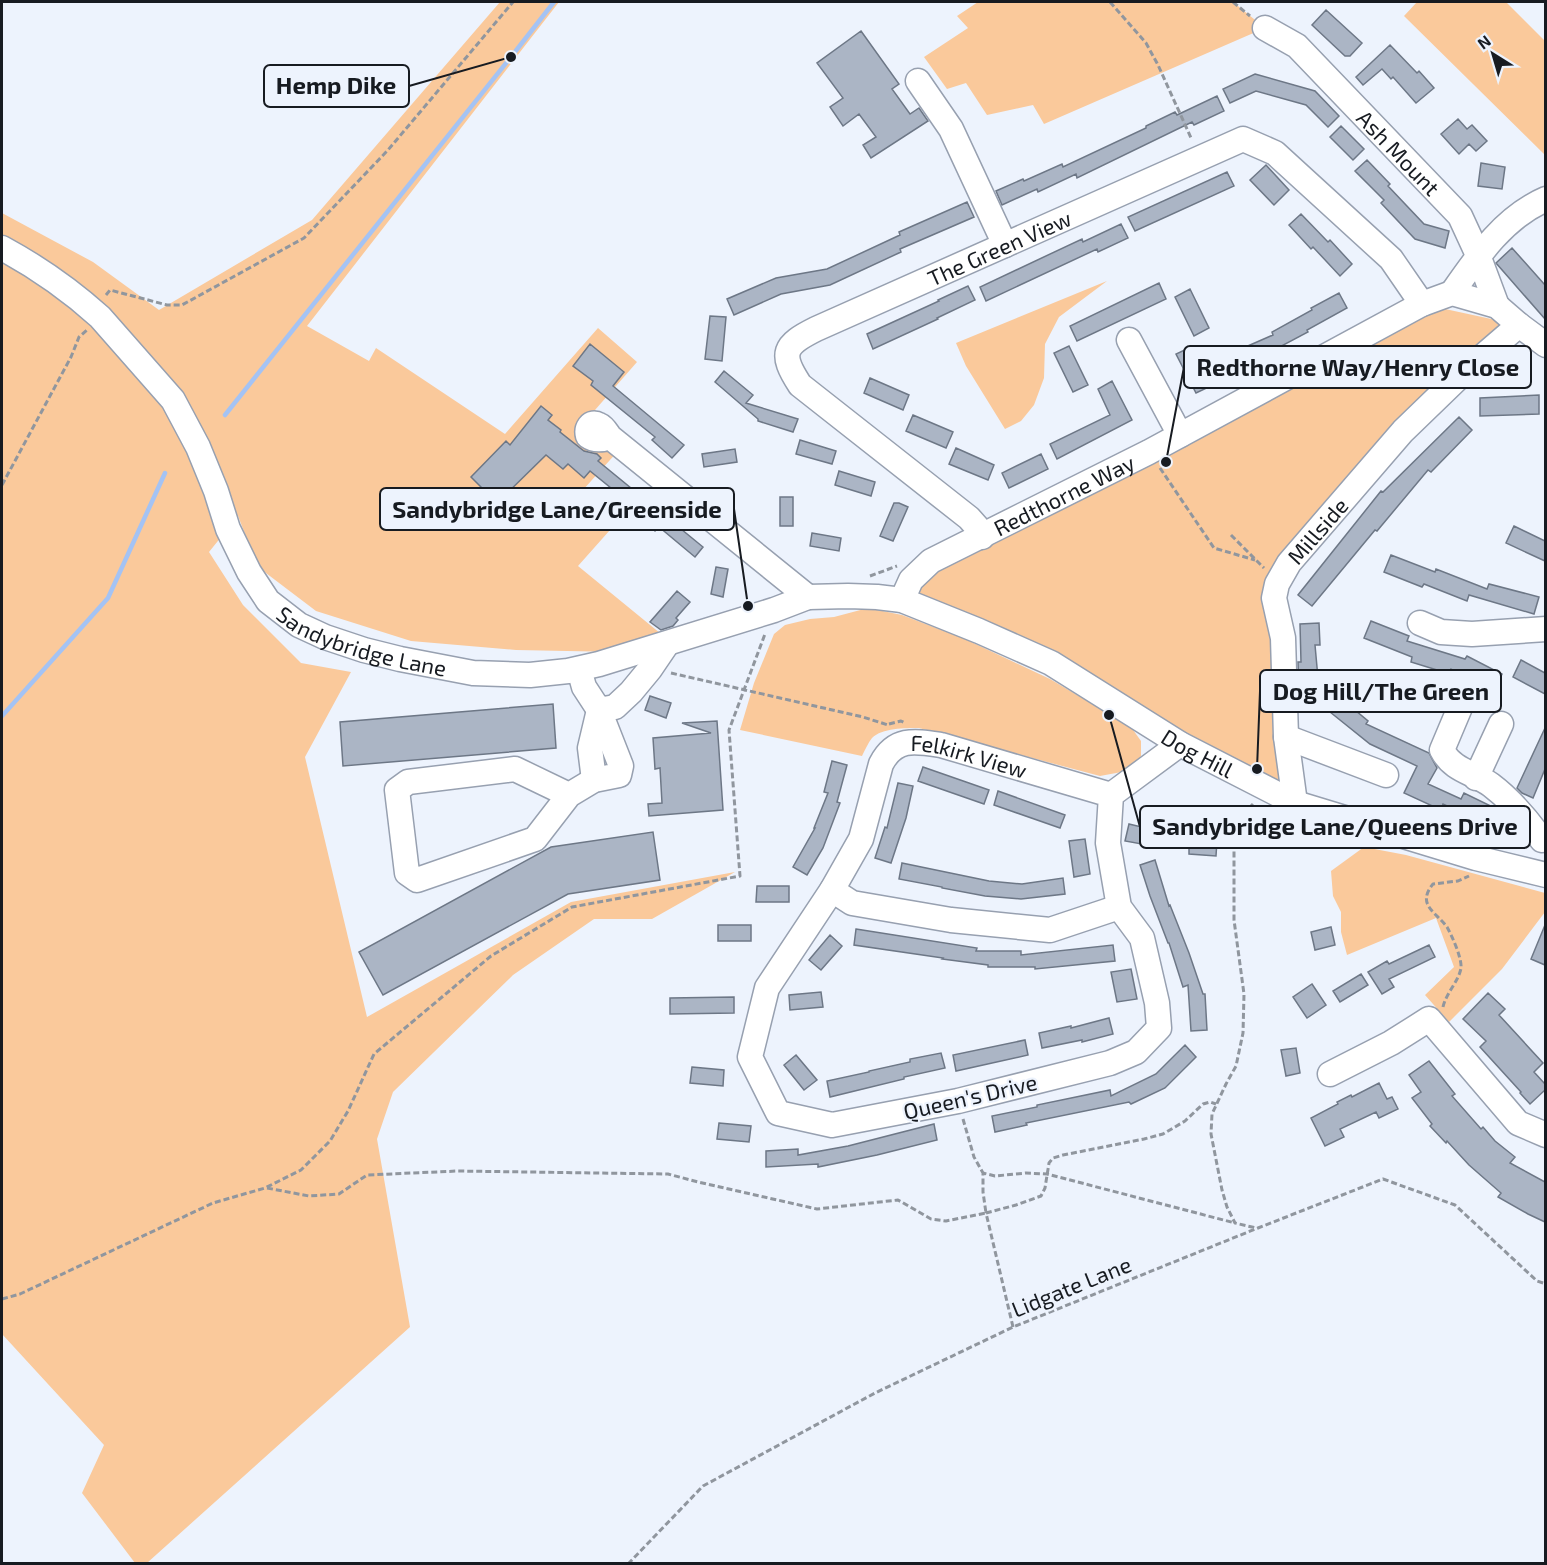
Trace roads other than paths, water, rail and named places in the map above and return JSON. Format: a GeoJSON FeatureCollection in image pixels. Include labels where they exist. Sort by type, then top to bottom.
{"type":"FeatureCollection","features":[{"type":"Feature","properties":{"kind":"street","name":"Ash Mount"},"geometry":{"type":"LineString","coordinates":[[1264,28],[1296,46],[1460,216],[1478,255],[1497,306]]}},
{"type":"Feature","properties":{"kind":"street"},"geometry":{"type":"LineString","coordinates":[[918,81],[951,129],[1005,245]]}},
{"type":"Feature","properties":{"kind":"street","name":"The Green View"},"geometry":{"type":"LineString","coordinates":[[982,537],[969,518],[800,385],[790,371],[787,357],[791,345],[798,338],[1243,139],[1275,153],[1391,259],[1422,304]]}},
{"type":"Feature","properties":{"kind":"street"},"geometry":{"type":"LineString","coordinates":[[1545,199],[1516,216],[1478,255],[1452,293],[1497,306],[1545,345]]}},
{"type":"Feature","properties":{"kind":"street","name":"Sandybridge Lane"},"geometry":{"type":"LineString","coordinates":[[2,248],[65,287],[95,312],[173,400],[198,447],[228,529],[249,572],[268,601],[283,614],[299,625],[325,637],[400,659],[473,673],[530,675],[599,664],[774,610],[808,597],[848,596],[902,600]]}},
{"type":"Feature","properties":{"kind":"street","name":"Redthorne Way"},"geometry":{"type":"LineString","coordinates":[[902,600],[911,580],[931,561],[1149,452],[1422,304],[1452,293]]}},
{"type":"Feature","properties":{"kind":"street","name":"Millside"},"geometry":{"type":"LineString","coordinates":[[1295,803],[1286,737],[1283,638],[1274,598],[1279,581],[1289,563],[1403,430],[1462,374],[1519,326]]}},
{"type":"Feature","properties":{"kind":"street"},"geometry":{"type":"LineString","coordinates":[[1129,340],[1180,435]]}},
{"type":"Feature","properties":{"kind":"street"},"geometry":{"type":"LineString","coordinates":[[610,437],[808,597]]}},
{"type":"Feature","properties":{"kind":"street","name":"Dog Hill"},"geometry":{"type":"LineString","coordinates":[[902,600],[1051,663],[1180,744],[1295,803],[1476,858],[1540,874]]}},
{"type":"Feature","properties":{"kind":"street"},"geometry":{"type":"LineString","coordinates":[[1420,623],[1441,632],[1472,634],[1545,628]]}},
{"type":"Feature","properties":{"kind":"street"},"geometry":{"type":"LineString","coordinates":[[599,710],[615,707],[631,692],[667,644]]}},
{"type":"Feature","properties":{"kind":"street"},"geometry":{"type":"LineString","coordinates":[[569,795],[515,769],[408,782],[396,790],[407,873],[417,880],[535,839],[569,795],[594,780],[590,748],[599,710],[584,687],[579,669]]}},
{"type":"Feature","properties":{"kind":"street"},"geometry":{"type":"LineString","coordinates":[[1461,705],[1442,750],[1448,760],[1490,784],[1544,836],[1537,854],[1540,874]]}},
{"type":"Feature","properties":{"kind":"street"},"geometry":{"type":"LineString","coordinates":[[1476,778],[1501,724]]}},
{"type":"Feature","properties":{"kind":"street"},"geometry":{"type":"LineString","coordinates":[[1286,737],[1386,775]]}},
{"type":"Feature","properties":{"kind":"street","name":"Felkirk View"},"geometry":{"type":"LineString","coordinates":[[832,890],[861,840],[881,764],[887,753],[897,746],[916,741],[941,745],[1111,795]]}},
{"type":"Feature","properties":{"kind":"street"},"geometry":{"type":"LineString","coordinates":[[1111,795],[1180,744]]}},
{"type":"Feature","properties":{"kind":"street","name":"Queen's Drive"},"geometry":{"type":"LineString","coordinates":[[832,890],[767,988],[750,1057],[778,1113],[832,1125],[958,1101],[1110,1063],[1136,1052],[1159,1028],[1157,1003],[1142,938],[1119,907],[1108,843],[1111,795]]}},
{"type":"Feature","properties":{"kind":"street"},"geometry":{"type":"LineString","coordinates":[[832,890],[852,903],[951,920],[1050,930],[1119,907]]}},
{"type":"Feature","properties":{"kind":"street"},"geometry":{"type":"LineString","coordinates":[[1330,1074],[1351,1053],[1391,1043],[1430,1019],[1518,1123],[1545,1136]]}},
{"type":"Feature","properties":{"kind":"waterway"},"geometry":{"type":"LineString","coordinates":[[225,415],[554,2]]}},
{"type":"Feature","properties":{"kind":"waterway"},"geometry":{"type":"LineString","coordinates":[[2,716],[108,598],[165,473]]}},
{"type":"Feature","properties":{"kind":"place","name":"Hemp Dike"},"geometry":{"type":"Point","coordinates":[511,57]}},
{"type":"Feature","properties":{"kind":"place","name":"Redthorne Way/Henry Close"},"geometry":{"type":"Point","coordinates":[1166,462]}},
{"type":"Feature","properties":{"kind":"place","name":"Sandybridge Lane/Greenside"},"geometry":{"type":"Point","coordinates":[748,606]}},
{"type":"Feature","properties":{"kind":"place","name":"Sandybridge Lane/Queens Drive"},"geometry":{"type":"Point","coordinates":[1109,715]}},
{"type":"Feature","properties":{"kind":"place","name":"Dog Hill/The Green"},"geometry":{"type":"Point","coordinates":[1257,769]}}]}
